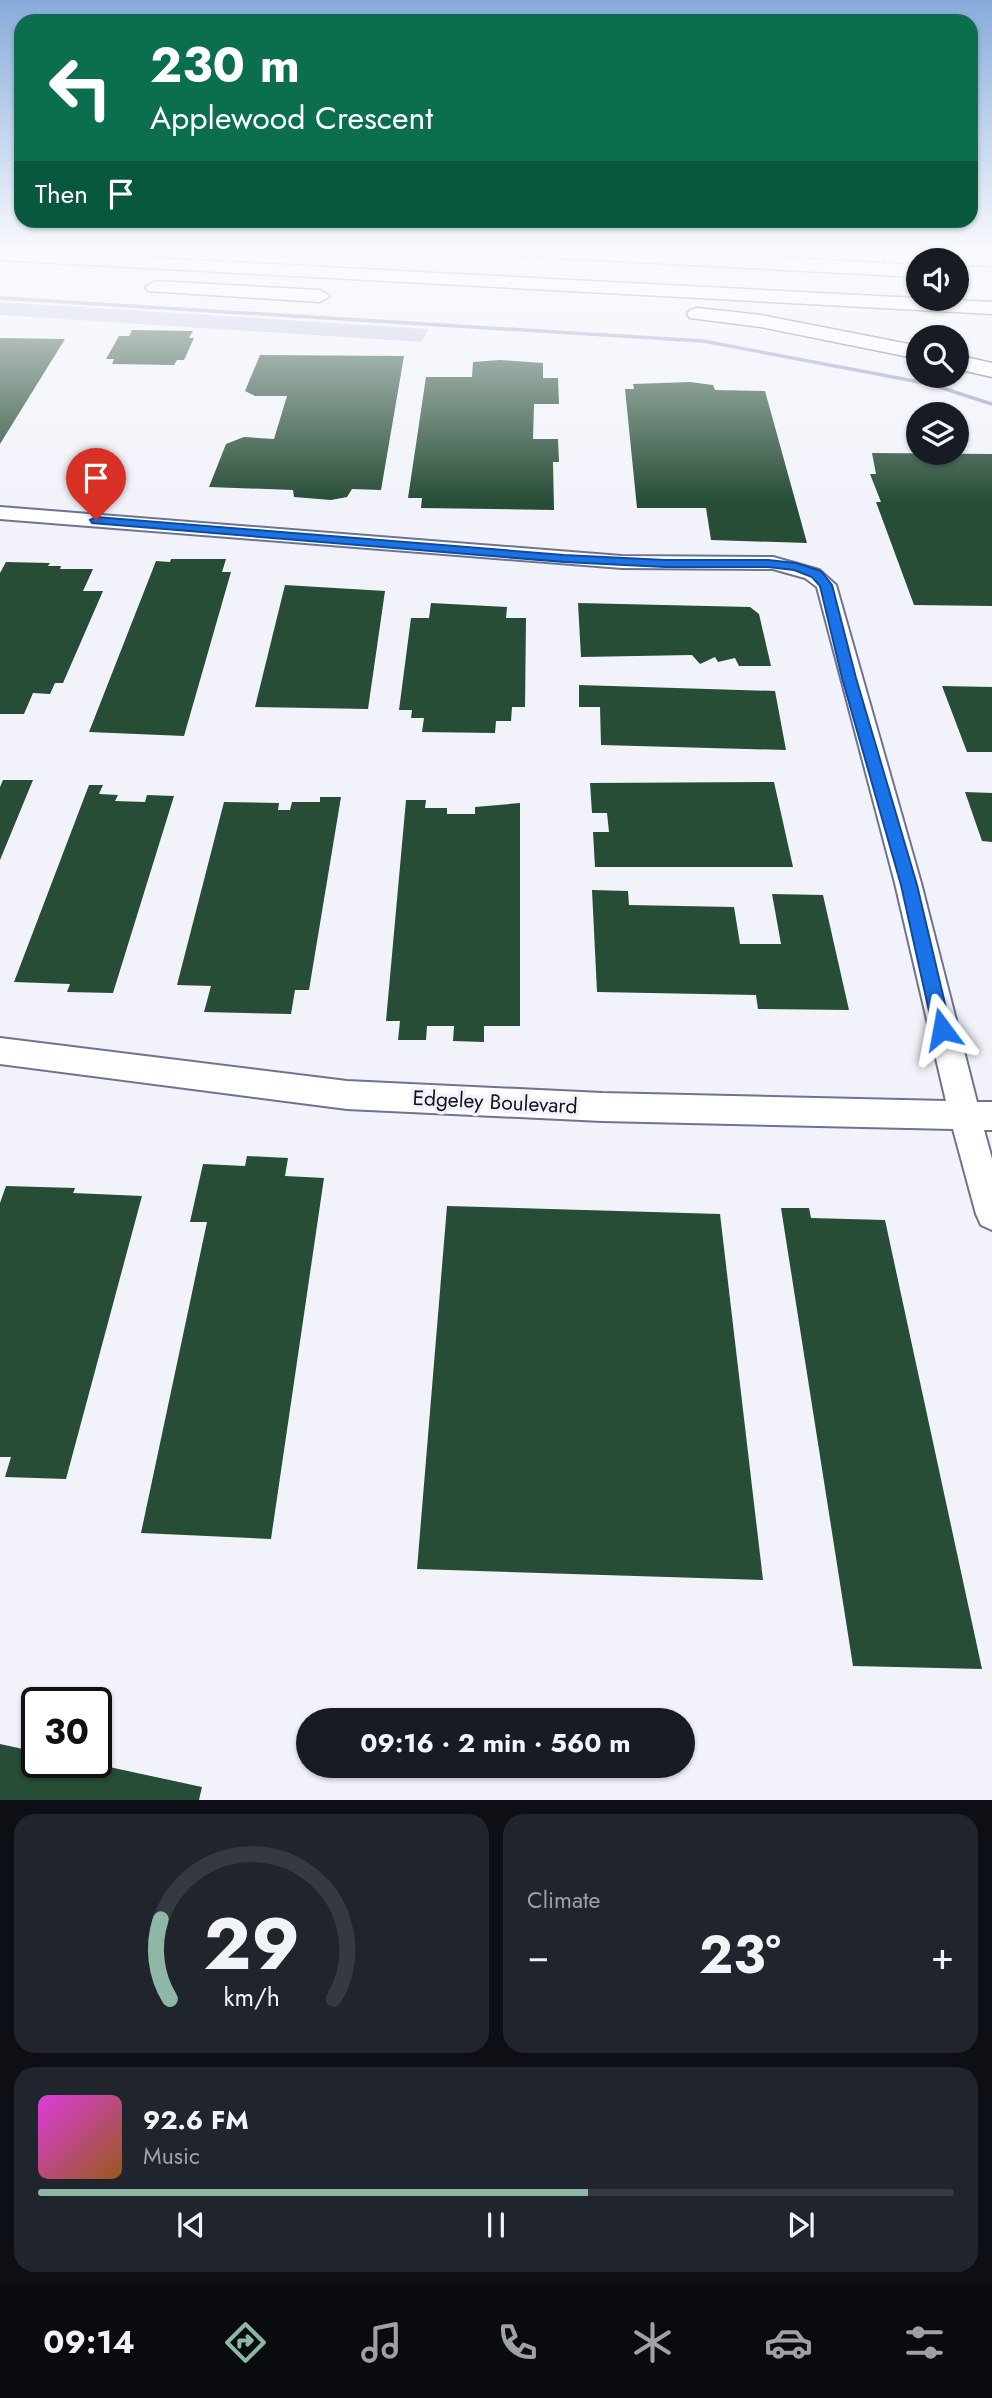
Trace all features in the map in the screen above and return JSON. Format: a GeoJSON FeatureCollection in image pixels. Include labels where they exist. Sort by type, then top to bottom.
{"type":"FeatureCollection","features":[{"type":"Feature","properties":{"kind":"highway"},"geometry":{"type":"LineString","coordinates":[[825,334],[906,350]]}},
{"type":"Feature","properties":{"kind":"highway"},"geometry":{"type":"LineString","coordinates":[[969,365],[992,370]]}},
{"type":"Feature","properties":{"kind":"street"},"geometry":{"type":"LineString","coordinates":[[0,513],[564,559],[796,566],[817,574],[826,585],[849,678],[978,1115],[992,1214]]}},
{"type":"Feature","properties":{"kind":"street","name":"Edgeley Boulevard"},"geometry":{"type":"LineString","coordinates":[[0,1051],[347,1095],[602,1107],[978,1115]]}},
{"type":"Feature","properties":{"kind":"shaded area"},"geometry":{"type":"Polygon","coordinates":[[[296,334],[426,334],[421,342],[296,334]]]}},
{"type":"Feature","properties":{"kind":"building"},"geometry":{"type":"Polygon","coordinates":[[[191,334],[189,338],[194,338],[184,360],[177,360],[174,365],[112,364],[114,359],[106,359],[119,336],[191,334]]]}},
{"type":"Feature","properties":{"kind":"building"},"geometry":{"type":"Polygon","coordinates":[[[0,338],[65,339],[0,444],[0,338]]]}},
{"type":"Feature","properties":{"kind":"building"},"geometry":{"type":"Polygon","coordinates":[[[260,355],[404,356],[381,490],[352,489],[347,497],[331,500],[294,497],[293,490],[209,487],[226,444],[244,437],[274,439],[287,396],[255,396],[245,391],[260,355]]]}},
{"type":"Feature","properties":{"kind":"building"},"geometry":{"type":"Polygon","coordinates":[[[500,360],[543,363],[543,378],[558,378],[559,404],[534,404],[533,439],[558,439],[559,462],[553,462],[554,510],[421,508],[422,498],[408,498],[426,377],[472,377],[473,362],[500,360]]]}},
{"type":"Feature","properties":{"kind":"building"},"geometry":{"type":"Polygon","coordinates":[[[690,382],[713,385],[715,390],[765,391],[807,543],[711,540],[706,508],[637,508],[625,389],[634,389],[633,384],[690,382]]]}},
{"type":"Feature","properties":{"kind":"building"},"geometry":{"type":"Polygon","coordinates":[[[872,453],[906,453],[906,465],[969,465],[969,454],[992,454],[992,606],[914,605],[876,502],[881,502],[870,474],[876,474],[872,453]]]}},
{"type":"Feature","properties":{"kind":"building"},"geometry":{"type":"Polygon","coordinates":[[[171,559],[226,559],[222,572],[231,572],[184,736],[89,732],[156,561],[170,562],[171,559]]]}},
{"type":"Feature","properties":{"kind":"building"},"geometry":{"type":"Polygon","coordinates":[[[6,562],[50,563],[48,566],[61,566],[60,569],[93,569],[83,591],[103,591],[63,683],[55,683],[50,694],[33,693],[24,714],[0,714],[0,573],[6,562]]]}},
{"type":"Feature","properties":{"kind":"building"},"geometry":{"type":"Polygon","coordinates":[[[285,585],[385,591],[368,709],[255,707],[285,585]]]}},
{"type":"Feature","properties":{"kind":"building"},"geometry":{"type":"Polygon","coordinates":[[[431,603],[507,607],[506,618],[526,618],[525,707],[512,707],[511,721],[496,721],[495,733],[422,732],[424,718],[411,718],[412,710],[399,710],[411,618],[429,618],[431,603]]]}},
{"type":"Feature","properties":{"kind":"building"},"geometry":{"type":"Polygon","coordinates":[[[578,603],[750,607],[759,614],[771,666],[739,666],[735,658],[718,662],[715,657],[700,664],[692,655],[581,657],[578,603]]]}},
{"type":"Feature","properties":{"kind":"building"},"geometry":{"type":"Polygon","coordinates":[[[579,685],[775,691],[786,750],[601,745],[600,707],[579,707],[579,685]]]}},
{"type":"Feature","properties":{"kind":"building"},"geometry":{"type":"Polygon","coordinates":[[[942,686],[992,687],[992,752],[967,752],[942,686]]]}},
{"type":"Feature","properties":{"kind":"building"},"geometry":{"type":"Polygon","coordinates":[[[3,780],[33,780],[0,860],[0,787],[3,780]]]}},
{"type":"Feature","properties":{"kind":"building"},"geometry":{"type":"Polygon","coordinates":[[[774,782],[793,867],[595,867],[593,832],[609,832],[607,813],[592,813],[590,783],[774,782]]]}},
{"type":"Feature","properties":{"kind":"building"},"geometry":{"type":"Polygon","coordinates":[[[89,785],[103,785],[99,794],[118,795],[115,801],[145,802],[147,795],[174,796],[113,993],[67,992],[70,984],[14,982],[89,785]]]}},
{"type":"Feature","properties":{"kind":"building"},"geometry":{"type":"Polygon","coordinates":[[[965,792],[992,793],[992,842],[982,841],[965,792]]]}},
{"type":"Feature","properties":{"kind":"building"},"geometry":{"type":"Polygon","coordinates":[[[320,797],[341,797],[309,990],[295,990],[291,1014],[204,1012],[211,986],[177,985],[224,802],[279,803],[278,810],[290,810],[292,802],[320,802],[320,797]]]}},
{"type":"Feature","properties":{"kind":"building"},"geometry":{"type":"Polygon","coordinates":[[[406,800],[426,800],[425,808],[447,808],[447,814],[475,814],[475,807],[520,803],[520,1026],[484,1026],[484,1042],[453,1041],[454,1026],[427,1026],[426,1040],[398,1040],[400,1021],[386,1021],[406,800]]]}},
{"type":"Feature","properties":{"kind":"building"},"geometry":{"type":"Polygon","coordinates":[[[592,890],[628,891],[629,905],[734,907],[740,944],[781,944],[772,894],[823,895],[849,1010],[758,1009],[756,995],[597,992],[592,890]]]}},
{"type":"Feature","properties":{"kind":"building"},"geometry":{"type":"Polygon","coordinates":[[[247,1156],[288,1158],[285,1176],[324,1178],[271,1539],[141,1533],[207,1222],[190,1222],[203,1164],[245,1166],[247,1156]]]}},
{"type":"Feature","properties":{"kind":"building"},"geometry":{"type":"Polygon","coordinates":[[[6,1186],[75,1188],[73,1193],[142,1196],[66,1479],[5,1477],[11,1457],[0,1457],[0,1203],[6,1186]]]}},
{"type":"Feature","properties":{"kind":"building"},"geometry":{"type":"Polygon","coordinates":[[[447,1206],[720,1214],[763,1580],[417,1569],[447,1206]]]}},
{"type":"Feature","properties":{"kind":"building"},"geometry":{"type":"Polygon","coordinates":[[[781,1208],[809,1208],[811,1218],[885,1220],[982,1669],[853,1666],[781,1208]]]}},
{"type":"Feature","properties":{"kind":"building"},"geometry":{"type":"Polygon","coordinates":[[[0,1744],[21,1749],[21,1778],[112,1778],[112,1768],[202,1787],[199,1800],[0,1800],[0,1744]]]}},
{"type":"Feature","properties":{"kind":"waterway"},"geometry":{"type":"LineString","coordinates":[[589,334],[703,341],[930,384],[992,404]]}},
{"type":"Feature","properties":{"kind":"route"},"geometry":{"type":"LineString","coordinates":[[96,520],[564,559],[796,566],[817,574],[826,585],[849,678],[909,885],[942,1029]]}}]}
